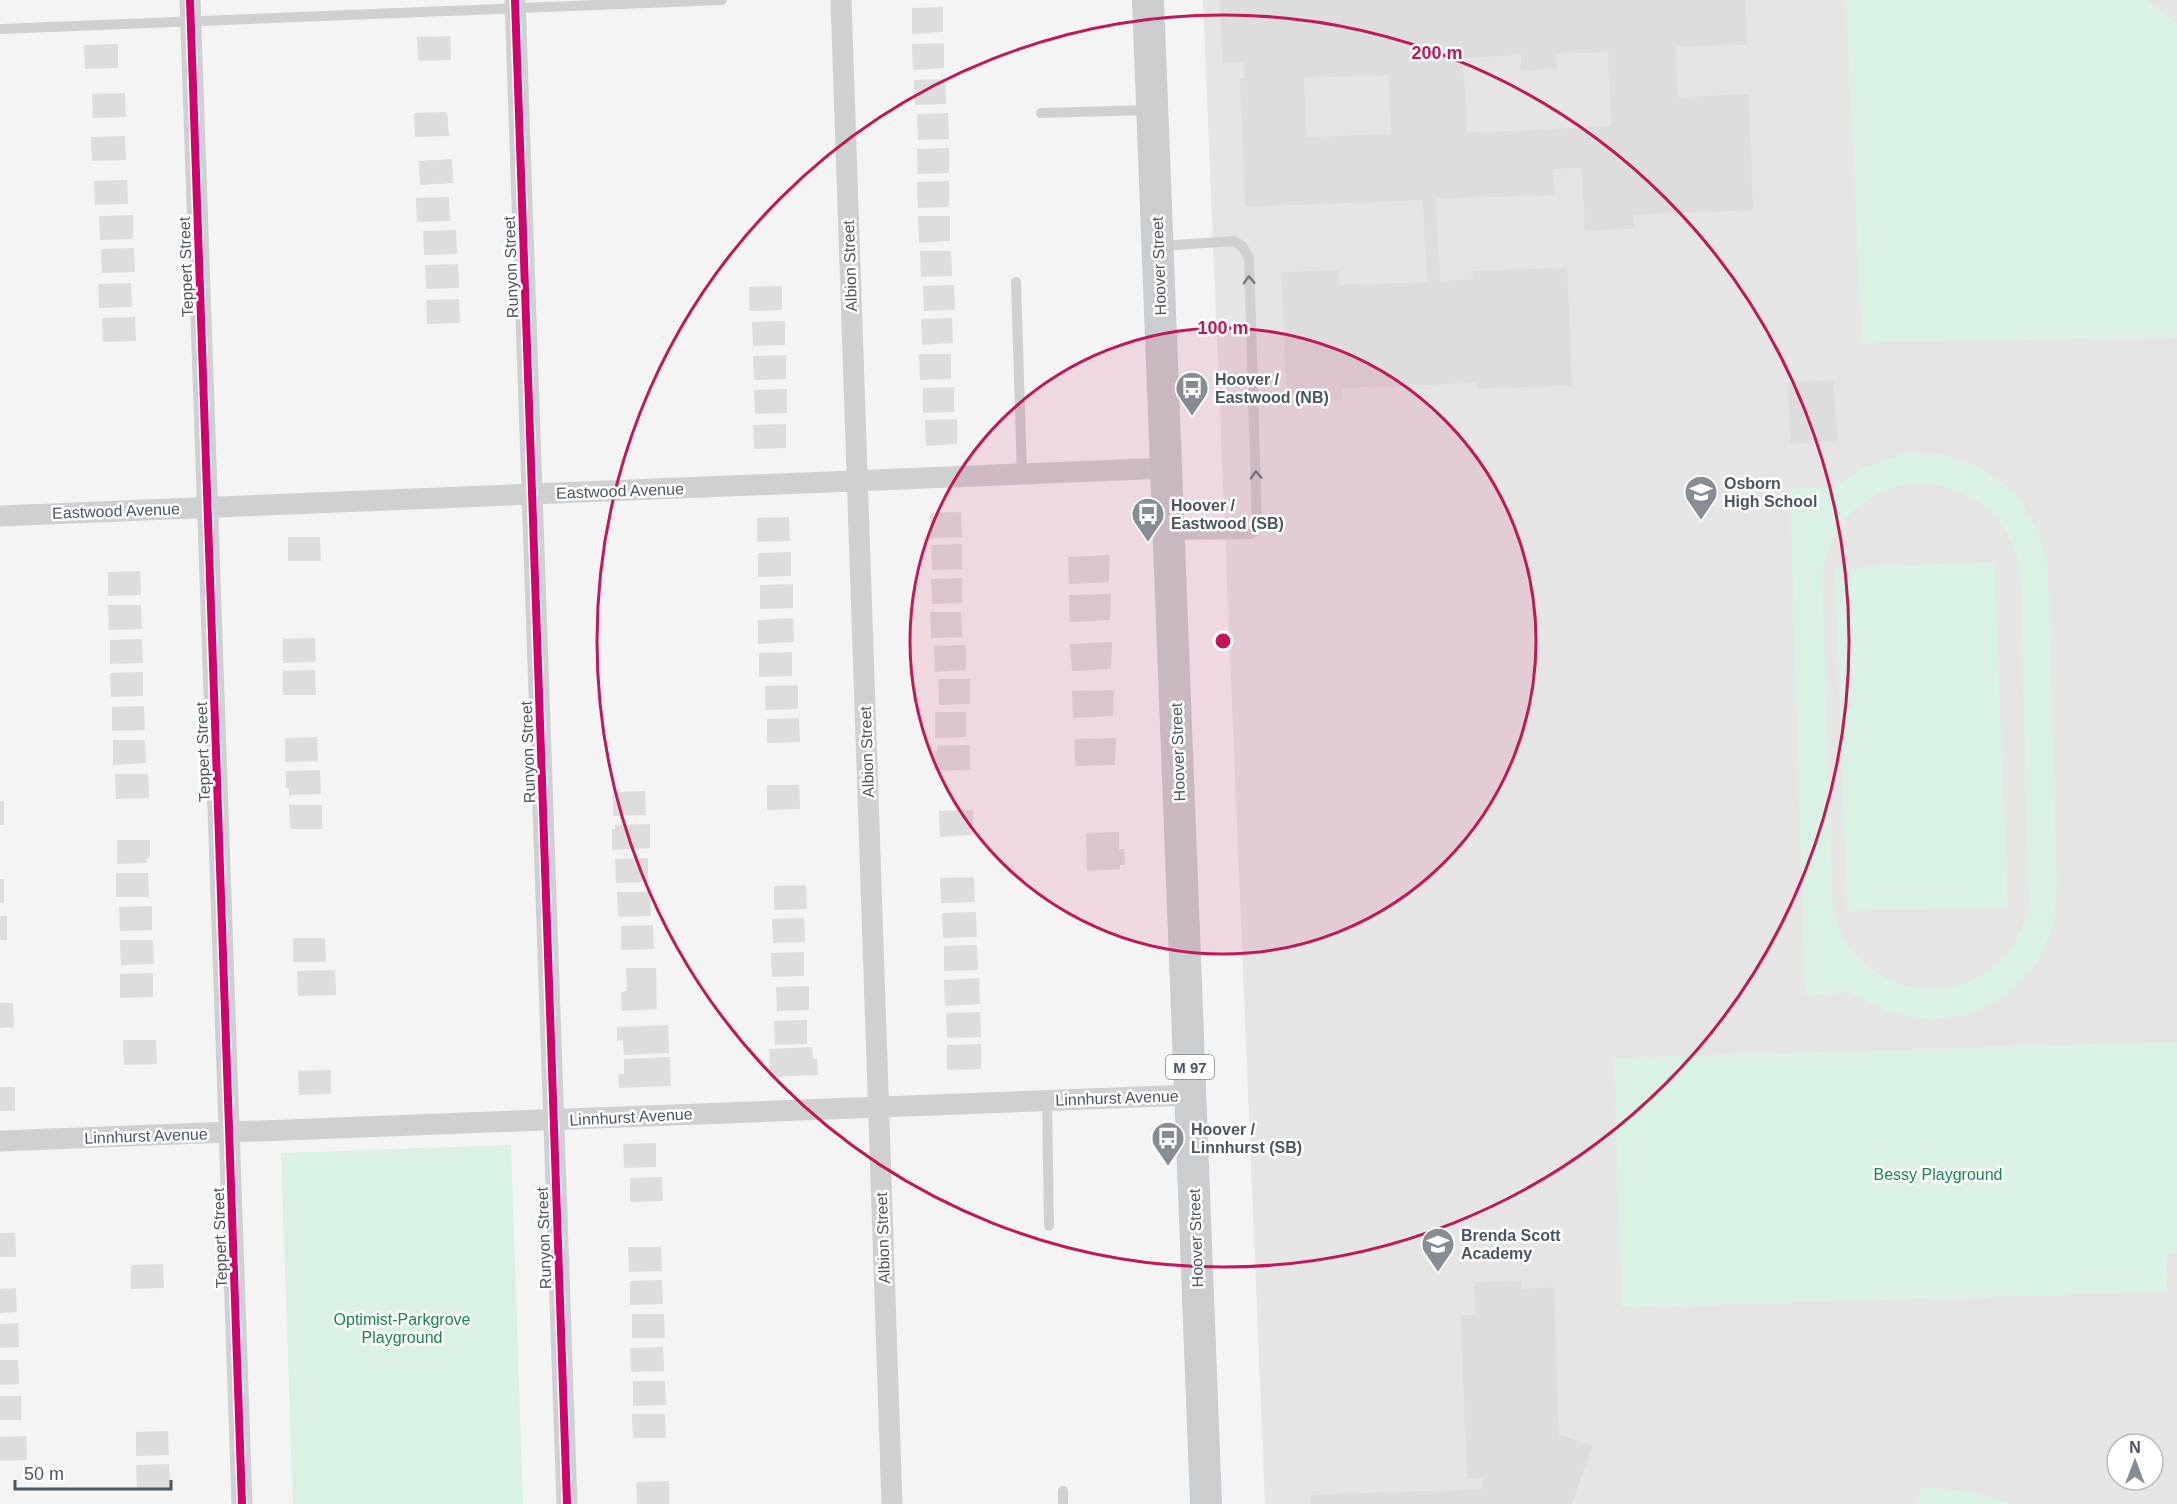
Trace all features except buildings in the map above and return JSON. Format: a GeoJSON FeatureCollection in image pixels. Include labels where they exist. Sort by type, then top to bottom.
{"type":"FeatureCollection","features":[{"type":"Feature","properties":{"kind":"main road","name":"Hoover Street"},"geometry":{"type":"LineString","coordinates":[[1148,0],[1206,1504]]}},
{"type":"Feature","properties":{"kind":"street","name":"Albion Street"},"geometry":{"type":"LineString","coordinates":[[841,0],[892,1504]]}},
{"type":"Feature","properties":{"kind":"street","name":"Runyon Street"},"geometry":{"type":"LineString","coordinates":[[515,5],[567,1504]]}},
{"type":"Feature","properties":{"kind":"street","name":"Teppert Street"},"geometry":{"type":"LineString","coordinates":[[190,10],[242,1504]]}},
{"type":"Feature","properties":{"kind":"street","name":"Eastwood Avenue"},"geometry":{"type":"LineString","coordinates":[[0,516],[1167,468]]}},
{"type":"Feature","properties":{"kind":"street","name":"Linnhurst Avenue"},"geometry":{"type":"LineString","coordinates":[[0,1141],[1191,1095]]}},
{"type":"Feature","properties":{"kind":"lane"},"geometry":{"type":"LineString","coordinates":[[0,29],[190,10],[722,0]]}},
{"type":"Feature","properties":{"kind":"lane"},"geometry":{"type":"LineString","coordinates":[[1041,114],[1152,110]]}},
{"type":"Feature","properties":{"kind":"lane"},"geometry":{"type":"LineString","coordinates":[[1158,246],[1234,241],[1242,246],[1249,258],[1257,526],[1251,534],[1170,535]]}},
{"type":"Feature","properties":{"kind":"lane"},"geometry":{"type":"LineString","coordinates":[[1016,282],[1022,475]]}},
{"type":"Feature","properties":{"kind":"lane"},"geometry":{"type":"LineString","coordinates":[[1047,1100],[1049,1226]]}},
{"type":"Feature","properties":{"kind":"lane"},"geometry":{"type":"LineString","coordinates":[[1063,1491],[1063,1504]]}},
{"type":"Feature","properties":{"kind":"shaded area","name":"Osborn High School"},"geometry":{"type":"Polygon","coordinates":[[[1203,0],[2177,0],[2177,1042],[1614,1059],[1623,1307],[2167,1291],[2166,1254],[2177,1254],[2177,1504],[1265,1504],[1203,0]]]}},
{"type":"Feature","properties":{"kind":"green space"},"geometry":{"type":"Polygon","coordinates":[[[1846,0],[2148,0],[2177,25],[2177,337],[1862,343],[1846,0]]]}},
{"type":"Feature","properties":{"kind":"green space"},"geometry":{"type":"Polygon","coordinates":[[[1902,454],[1944,455],[1983,469],[2016,494],[2038,530],[2048,570],[2057,886],[2053,927],[2036,965],[2008,995],[1971,1014],[1931,1020],[1890,1013],[1849,992],[1805,996],[1790,488],[1834,487],[1863,468],[1902,454]],[[1934,484],[1903,485],[1873,496],[1848,515],[1831,541],[1822,572],[1833,914],[1847,945],[1873,970],[1889,980],[1906,986],[1925,988],[1943,988],[1961,984],[1979,977],[1995,966],[2012,946],[2029,907],[2020,565],[1999,520],[1979,503],[1934,484]]]}},
{"type":"Feature","properties":{"kind":"green space"},"geometry":{"type":"Polygon","coordinates":[[[1994,562],[2008,908],[1847,911],[1835,568],[1994,562]]]}},
{"type":"Feature","properties":{"kind":"green space","name":"Bessy Playground"},"geometry":{"type":"Polygon","coordinates":[[[2177,1042],[2177,1254],[2166,1255],[2167,1292],[1622,1307],[1614,1058],[2177,1042]]]}},
{"type":"Feature","properties":{"kind":"green space","name":"Optimist-Parkgrove Playground"},"geometry":{"type":"Polygon","coordinates":[[[511,1145],[523,1504],[293,1504],[281,1153],[511,1145]]]}},
{"type":"Feature","properties":{"kind":"green space"},"geometry":{"type":"Polygon","coordinates":[[[1920,1487],[1967,1491],[2015,1504],[1918,1504],[1920,1487]]]}},
{"type":"Feature","properties":{"kind":"cycle path"},"geometry":{"type":"LineString","coordinates":[[190,0],[242,1504]]}},
{"type":"Feature","properties":{"kind":"cycle path"},"geometry":{"type":"LineString","coordinates":[[515,0],[567,1504]]}},
{"type":"Feature","properties":{"kind":"place","name":"Hoover / Eastwood (NB)"},"geometry":{"type":"Point","coordinates":[1192,417]}},
{"type":"Feature","properties":{"kind":"place","name":"Osborn High School"},"geometry":{"type":"Point","coordinates":[1701,521]}},
{"type":"Feature","properties":{"kind":"place","name":"Hoover / Eastwood (SB)"},"geometry":{"type":"Point","coordinates":[1148,543]}},
{"type":"Feature","properties":{"kind":"place","name":"Hoover / Linnhurst (SB)"},"geometry":{"type":"Point","coordinates":[1168,1167]}},
{"type":"Feature","properties":{"kind":"place","name":"Brenda Scott Academy"},"geometry":{"type":"Point","coordinates":[1438,1273]}}]}
